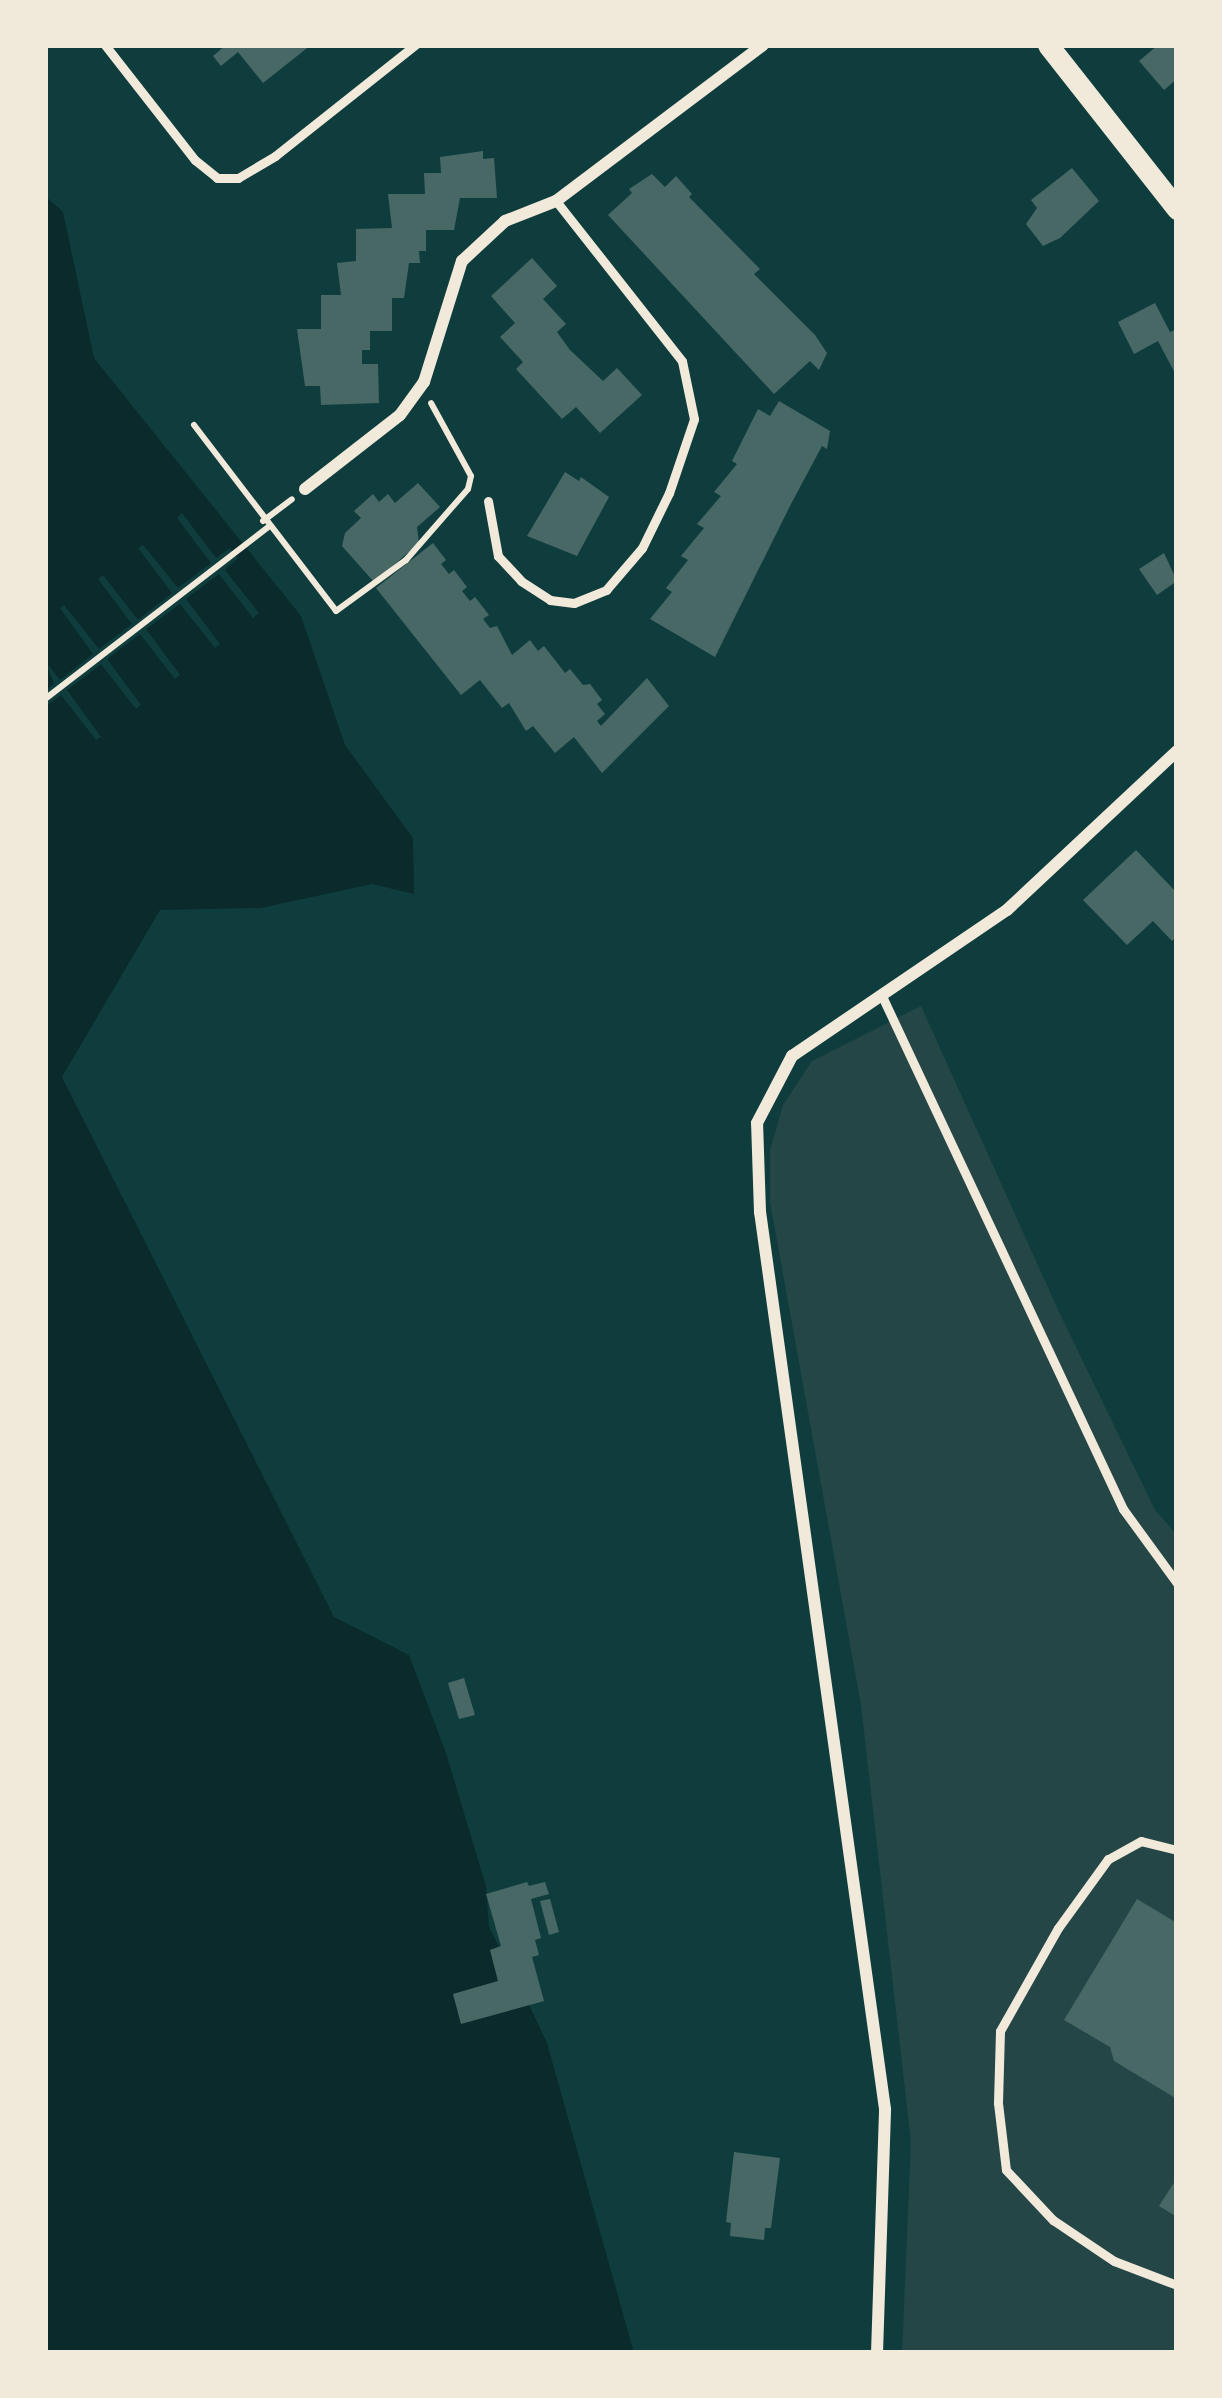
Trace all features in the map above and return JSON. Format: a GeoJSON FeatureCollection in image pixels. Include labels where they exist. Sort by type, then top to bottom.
{"type":"FeatureCollection","features":[{"type":"Feature","properties":{"kind":"street"},"geometry":{"type":"LineString","coordinates":[[305,490],[400,415],[420,386],[462,261],[505,221],[556,201],[763,45]]}},
{"type":"Feature","properties":{"kind":"street"},"geometry":{"type":"LineString","coordinates":[[1048,45],[1177,209]]}},
{"type":"Feature","properties":{"kind":"street"},"geometry":{"type":"LineString","coordinates":[[877,2353],[885,2109],[760,1212],[757,1124],[792,1056],[1007,910],[1177,751]]}},
{"type":"Feature","properties":{"kind":"lane"},"geometry":{"type":"LineString","coordinates":[[105,45],[195,160],[217,178],[238,178],[275,156],[415,45]]}},
{"type":"Feature","properties":{"kind":"lane"},"geometry":{"type":"LineString","coordinates":[[488,501],[498,556],[520,581],[550,600],[574,603],[606,590],[642,548],[669,493],[694,419],[682,361],[556,201]]}},
{"type":"Feature","properties":{"kind":"lane"},"geometry":{"type":"LineString","coordinates":[[881,994],[1123,1509],[1177,1582]]}},
{"type":"Feature","properties":{"kind":"lane"},"geometry":{"type":"LineString","coordinates":[[1177,1850],[1141,1840],[1108,1859],[1058,1928],[1000,2031],[998,2103],[1006,2170],[1053,2220],[1114,2260],[1177,2285]]}},
{"type":"Feature","properties":{"kind":"path"},"geometry":{"type":"LineString","coordinates":[[194,425],[260,506],[254,510],[336,611],[406,560],[468,489],[471,476],[420,386]]}},
{"type":"Feature","properties":{"kind":"path"},"geometry":{"type":"LineString","coordinates":[[45,699],[305,490]]}},
{"type":"Feature","properties":{"kind":"shaded area"},"geometry":{"type":"Polygon","coordinates":[[[45,196],[63,212],[94,358],[301,616],[345,745],[413,838],[414,894],[372,884],[261,908],[160,910],[62,1077],[334,1617],[409,1655],[446,1753],[486,1886],[489,1927],[499,1947],[490,1950],[498,1981],[453,1994],[461,2023],[529,2005],[547,2043],[634,2353],[45,2353],[45,196]]]}},
{"type":"Feature","properties":{"kind":"shaded area"},"geometry":{"type":"Polygon","coordinates":[[[921,1006],[1059,1312],[1155,1510],[1177,1535],[1177,2353],[902,2353],[911,2142],[861,1705],[770,1202],[770,1150],[783,1105],[812,1061],[921,1006]]]}},
{"type":"Feature","properties":{"kind":"pier"},"geometry":{"type":"Polygon","coordinates":[[[182,513],[216,558],[230,548],[238,558],[225,570],[259,613],[253,618],[219,574],[186,599],[220,644],[215,648],[180,604],[146,629],[180,675],[175,679],[140,634],[107,659],[141,705],[136,709],[101,664],[67,690],[101,737],[96,740],[61,695],[45,707],[45,691],[54,684],[45,661],[60,680],[93,654],[60,608],[64,605],[99,649],[132,624],[98,579],[103,575],[138,620],[172,593],[138,548],[143,545],[178,588],[211,563],[177,518],[182,513]]]}},
{"type":"Feature","properties":{"kind":"building"},"geometry":{"type":"Polygon","coordinates":[[[226,45],[311,45],[263,83],[238,52],[221,66],[213,56],[226,45]]]}},
{"type":"Feature","properties":{"kind":"building"},"geometry":{"type":"Polygon","coordinates":[[[1158,45],[1177,45],[1177,79],[1164,90],[1139,61],[1158,45]]]}},
{"type":"Feature","properties":{"kind":"building"},"geometry":{"type":"Polygon","coordinates":[[[483,151],[483,159],[494,158],[497,198],[460,198],[454,230],[426,230],[426,251],[419,251],[420,263],[409,263],[404,298],[392,298],[392,331],[370,331],[370,350],[362,350],[362,364],[378,364],[379,403],[321,405],[320,386],[305,386],[297,329],[321,329],[321,295],[341,295],[337,263],[356,261],[356,229],[392,228],[388,194],[425,194],[424,173],[441,173],[440,157],[483,151]]]}},
{"type":"Feature","properties":{"kind":"building"},"geometry":{"type":"Polygon","coordinates":[[[1072,168],[1099,201],[1060,238],[1043,246],[1026,224],[1037,208],[1031,200],[1072,168]]]}},
{"type":"Feature","properties":{"kind":"building"},"geometry":{"type":"Polygon","coordinates":[[[652,174],[665,187],[676,176],[692,194],[689,197],[760,269],[754,274],[827,353],[819,370],[810,361],[774,394],[608,215],[632,193],[629,189],[652,174]]]}},
{"type":"Feature","properties":{"kind":"building"},"geometry":{"type":"Polygon","coordinates":[[[532,258],[557,286],[543,299],[566,324],[557,332],[570,350],[603,381],[617,368],[642,395],[600,433],[576,407],[562,419],[516,369],[523,362],[500,337],[515,323],[491,296],[532,258]]]}},
{"type":"Feature","properties":{"kind":"building"},"geometry":{"type":"Polygon","coordinates":[[[1155,303],[1170,332],[1177,329],[1177,377],[1158,341],[1134,354],[1118,322],[1155,303]]]}},
{"type":"Feature","properties":{"kind":"building"},"geometry":{"type":"Polygon","coordinates":[[[779,401],[830,431],[827,449],[822,446],[715,657],[650,619],[672,592],[666,588],[688,560],[681,556],[704,528],[697,524],[721,496],[714,492],[737,464],[732,461],[758,409],[770,416],[779,401]]]}},
{"type":"Feature","properties":{"kind":"building"},"geometry":{"type":"Polygon","coordinates":[[[565,472],[609,497],[577,556],[527,536],[565,472]]]}},
{"type":"Feature","properties":{"kind":"building"},"geometry":{"type":"Polygon","coordinates":[[[418,483],[440,507],[417,527],[419,543],[374,582],[342,546],[345,533],[361,518],[354,511],[373,494],[379,502],[388,494],[395,503],[418,483]]]}},
{"type":"Feature","properties":{"kind":"building"},"geometry":{"type":"Polygon","coordinates":[[[433,543],[446,560],[441,564],[449,574],[454,570],[467,587],[462,591],[470,601],[475,597],[489,615],[483,619],[490,628],[497,626],[512,655],[530,640],[538,651],[544,646],[565,673],[570,669],[583,685],[590,684],[602,700],[597,704],[605,714],[597,721],[601,726],[647,678],[669,706],[602,773],[574,737],[555,753],[533,726],[526,731],[509,703],[502,708],[480,680],[461,695],[376,588],[433,543]]]}},
{"type":"Feature","properties":{"kind":"building"},"geometry":{"type":"Polygon","coordinates":[[[1164,553],[1177,581],[1157,595],[1139,569],[1164,553]]]}},
{"type":"Feature","properties":{"kind":"building"},"geometry":{"type":"Polygon","coordinates":[[[1136,850],[1177,893],[1177,936],[1172,941],[1153,921],[1127,945],[1083,900],[1136,850]]]}},
{"type":"Feature","properties":{"kind":"building"},"geometry":{"type":"Polygon","coordinates":[[[464,1678],[475,1715],[459,1719],[448,1683],[464,1678]]]}},
{"type":"Feature","properties":{"kind":"building"},"geometry":{"type":"Polygon","coordinates":[[[527,1882],[529,1886],[545,1882],[549,1894],[531,1899],[541,1938],[535,1940],[539,1955],[532,1957],[544,2001],[461,2024],[453,1994],[498,1981],[490,1950],[501,1946],[486,1894],[527,1882]]]}},
{"type":"Feature","properties":{"kind":"building"},"geometry":{"type":"Polygon","coordinates":[[[550,1899],[559,1932],[549,1935],[540,1901],[550,1899]]]}},
{"type":"Feature","properties":{"kind":"building"},"geometry":{"type":"Polygon","coordinates":[[[1137,1899],[1177,1923],[1177,2099],[1114,2061],[1110,2047],[1064,2020],[1137,1899]]]}},
{"type":"Feature","properties":{"kind":"building"},"geometry":{"type":"Polygon","coordinates":[[[734,2152],[780,2158],[771,2228],[765,2228],[764,2240],[730,2236],[731,2223],[726,2222],[734,2152]]]}},
{"type":"Feature","properties":{"kind":"building"},"geometry":{"type":"Polygon","coordinates":[[[1177,2178],[1177,2217],[1159,2206],[1177,2178]]]}}]}
